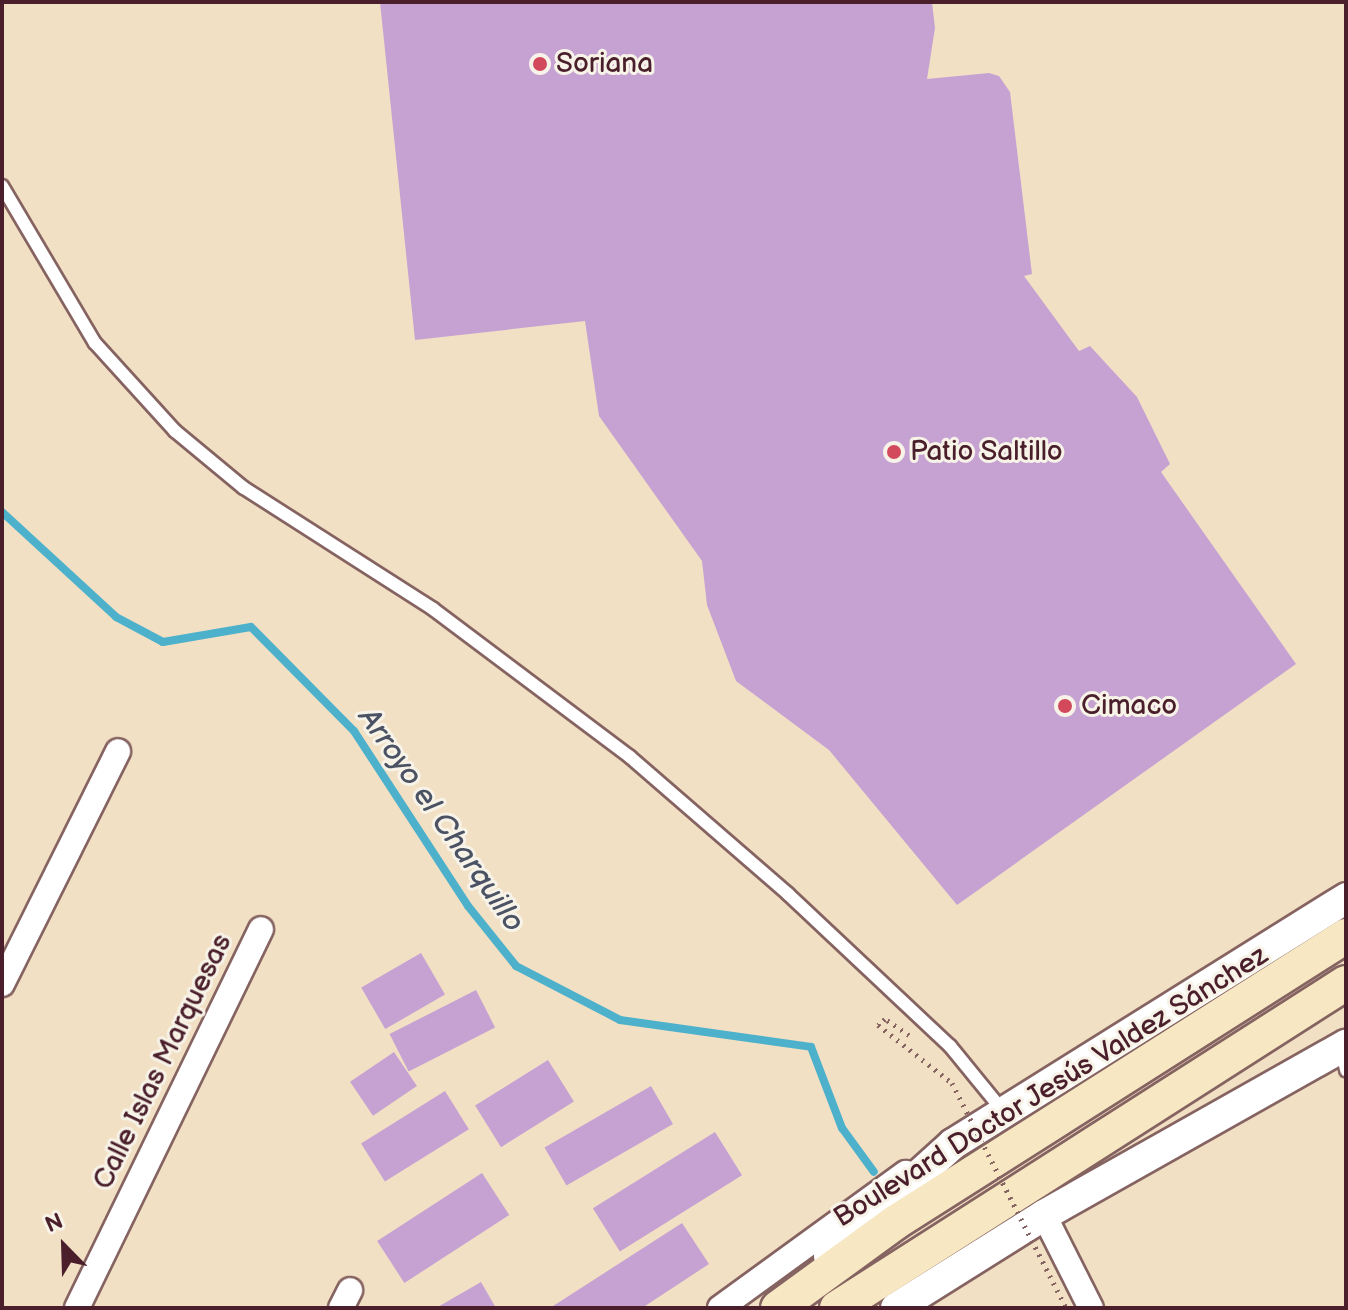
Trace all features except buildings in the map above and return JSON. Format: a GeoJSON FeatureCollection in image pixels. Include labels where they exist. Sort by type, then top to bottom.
{"type":"FeatureCollection","features":[{"type":"Feature","properties":{"kind":"main road","name":"Boulevard Doctor Jesús Valdez Sánchez"},"geometry":{"type":"LineString","coordinates":[[777,1308],[852,1253],[1346,936]]}},
{"type":"Feature","properties":{"kind":"main road"},"geometry":{"type":"LineString","coordinates":[[837,1308],[1346,983]]}},
{"type":"Feature","properties":{"kind":"street"},"geometry":{"type":"LineString","coordinates":[[2,984],[118,751]]}},
{"type":"Feature","properties":{"kind":"street","name":"Boulevard Doctor Jesús Valdez Sánchez"},"geometry":{"type":"LineString","coordinates":[[720,1308],[872,1195],[1346,898]]}},
{"type":"Feature","properties":{"kind":"street","name":"Calle Islas Marquesas"},"geometry":{"type":"LineString","coordinates":[[77,1308],[261,929]]}},
{"type":"Feature","properties":{"kind":"street"},"geometry":{"type":"LineString","coordinates":[[896,1308],[1029,1224],[1344,1054]]}},
{"type":"Feature","properties":{"kind":"street"},"geometry":{"type":"LineString","coordinates":[[777,1308],[953,1144]]}},
{"type":"Feature","properties":{"kind":"street"},"geometry":{"type":"LineString","coordinates":[[1029,1224],[1091,1308]]}},
{"type":"Feature","properties":{"kind":"lane"},"geometry":{"type":"LineString","coordinates":[[2,186],[95,343],[175,431],[244,488],[433,609],[630,757],[788,894],[950,1046],[1004,1114]]}},
{"type":"Feature","properties":{"kind":"path"},"geometry":{"type":"LineString","coordinates":[[911,1037],[885,1019],[878,1025],[952,1083],[1066,1308]]}},
{"type":"Feature","properties":{"kind":"waterway","name":"Arroyo el Charquillo"},"geometry":{"type":"LineString","coordinates":[[2,512],[116,617],[163,642],[251,627],[354,731],[468,906],[516,966],[620,1020],[811,1047],[842,1128],[874,1172]]}},
{"type":"Feature","properties":{"kind":"place","name":"Soriana"},"geometry":{"type":"Point","coordinates":[540,64]}},
{"type":"Feature","properties":{"kind":"place","name":"Patio Saltillo"},"geometry":{"type":"Point","coordinates":[894,452]}},
{"type":"Feature","properties":{"kind":"place","name":"Cimaco"},"geometry":{"type":"Point","coordinates":[1065,706]}}]}
